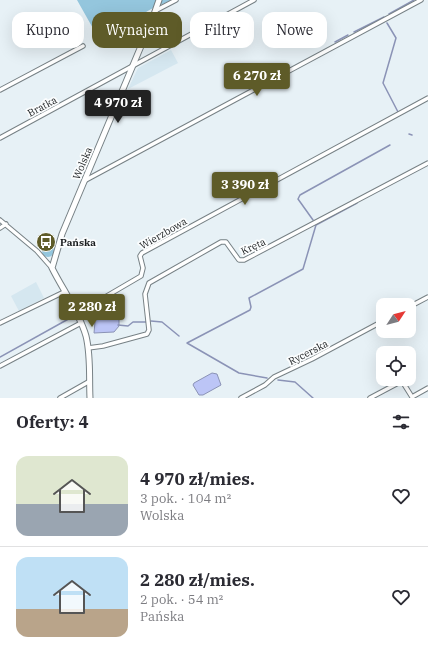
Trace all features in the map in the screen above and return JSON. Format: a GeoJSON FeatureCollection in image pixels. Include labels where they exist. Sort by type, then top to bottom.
{"type":"FeatureCollection","features":[{"type":"Feature","properties":{"kind":"street","name":"Wolska"},"geometry":{"type":"LineString","coordinates":[[52,268],[59,242],[156,11],[158,0]]}},
{"type":"Feature","properties":{"kind":"street"},"geometry":{"type":"LineString","coordinates":[[156,11],[176,0]]}},
{"type":"Feature","properties":{"kind":"street","name":"Bratka"},"geometry":{"type":"LineString","coordinates":[[0,138],[254,0]]}},
{"type":"Feature","properties":{"kind":"street"},"geometry":{"type":"LineString","coordinates":[[84,181],[421,0]]}},
{"type":"Feature","properties":{"kind":"street"},"geometry":{"type":"LineString","coordinates":[[0,90],[79,48]]}},
{"type":"Feature","properties":{"kind":"street","name":"Wierzbowa"},"geometry":{"type":"LineString","coordinates":[[76,314],[141,276],[143,268],[140,256],[142,253],[428,98]]}},
{"type":"Feature","properties":{"kind":"street","name":"Kręta"},"geometry":{"type":"LineString","coordinates":[[88,348],[103,346],[147,334],[149,330],[145,294],[149,283],[221,242],[226,242],[239,260],[244,260],[428,163]]}},
{"type":"Feature","properties":{"kind":"street"},"geometry":{"type":"LineString","coordinates":[[0,220],[37,251],[52,268],[81,323],[88,348],[90,398]]}},
{"type":"Feature","properties":{"kind":"street"},"geometry":{"type":"LineString","coordinates":[[0,228],[6,224]]}},
{"type":"Feature","properties":{"kind":"street"},"geometry":{"type":"LineString","coordinates":[[0,323],[64,292]]}},
{"type":"Feature","properties":{"kind":"street"},"geometry":{"type":"LineString","coordinates":[[416,303],[428,297]]}},
{"type":"Feature","properties":{"kind":"street"},"geometry":{"type":"LineString","coordinates":[[0,366],[81,323]]}},
{"type":"Feature","properties":{"kind":"street","name":"Rycerska"},"geometry":{"type":"LineString","coordinates":[[241,398],[265,385],[274,377],[312,359],[376,325]]}},
{"type":"Feature","properties":{"kind":"street"},"geometry":{"type":"LineString","coordinates":[[60,398],[90,381]]}},
{"type":"Feature","properties":{"kind":"street"},"geometry":{"type":"LineString","coordinates":[[370,398],[402,381],[412,397],[428,388]]}},
{"type":"Feature","properties":{"kind":"shaded area"},"geometry":{"type":"Polygon","coordinates":[[[77,0],[172,0],[146,12],[92,12],[92,27],[77,0]]]}},
{"type":"Feature","properties":{"kind":"shaded area"},"geometry":{"type":"Polygon","coordinates":[[[171,50],[178,63],[128,89],[138,68],[171,50]]]}},
{"type":"Feature","properties":{"kind":"shaded area"},"geometry":{"type":"Polygon","coordinates":[[[46,245],[50,245],[54,251],[50,257],[46,257],[42,253],[42,249],[46,245]]]}},
{"type":"Feature","properties":{"kind":"shaded area"},"geometry":{"type":"Polygon","coordinates":[[[36,282],[44,298],[19,311],[11,296],[36,282]]]}},
{"type":"Feature","properties":{"kind":"shaded area"},"geometry":{"type":"Polygon","coordinates":[[[103,302],[119,312],[119,326],[114,332],[94,333],[95,322],[89,316],[88,310],[103,302]]]}},
{"type":"Feature","properties":{"kind":"shaded area"},"geometry":{"type":"Polygon","coordinates":[[[212,373],[217,374],[221,385],[203,395],[199,395],[193,385],[194,383],[212,373]]]}},
{"type":"Feature","properties":{"kind":"waterway"},"geometry":{"type":"LineString","coordinates":[[389,14],[414,0]]}},
{"type":"Feature","properties":{"kind":"waterway"},"geometry":{"type":"LineString","coordinates":[[354,32],[384,17]]}},
{"type":"Feature","properties":{"kind":"waterway"},"geometry":{"type":"LineString","coordinates":[[387,23],[396,38],[383,83],[398,112]]}},
{"type":"Feature","properties":{"kind":"waterway"},"geometry":{"type":"LineString","coordinates":[[335,42],[348,35]]}},
{"type":"Feature","properties":{"kind":"waterway"},"geometry":{"type":"LineString","coordinates":[[313,220],[298,199],[300,195],[390,145]]}},
{"type":"Feature","properties":{"kind":"waterway"},"geometry":{"type":"LineString","coordinates":[[267,378],[239,373],[187,343],[250,310],[251,307],[249,298],[303,269],[316,225],[357,203]]}},
{"type":"Feature","properties":{"kind":"waterway"},"geometry":{"type":"LineString","coordinates":[[0,357],[72,317]]}},
{"type":"Feature","properties":{"kind":"waterway"},"geometry":{"type":"LineString","coordinates":[[151,321],[162,322],[179,336]]}},
{"type":"Feature","properties":{"kind":"waterway"},"geometry":{"type":"LineString","coordinates":[[118,325],[128,326],[133,322],[146,322]]}},
{"type":"Feature","properties":{"kind":"waterway"},"geometry":{"type":"LineString","coordinates":[[278,380],[295,382],[313,398]]}},
{"type":"Feature","properties":{"kind":"place","name":"Pańska"},"geometry":{"type":"Point","coordinates":[46,242]}}]}
